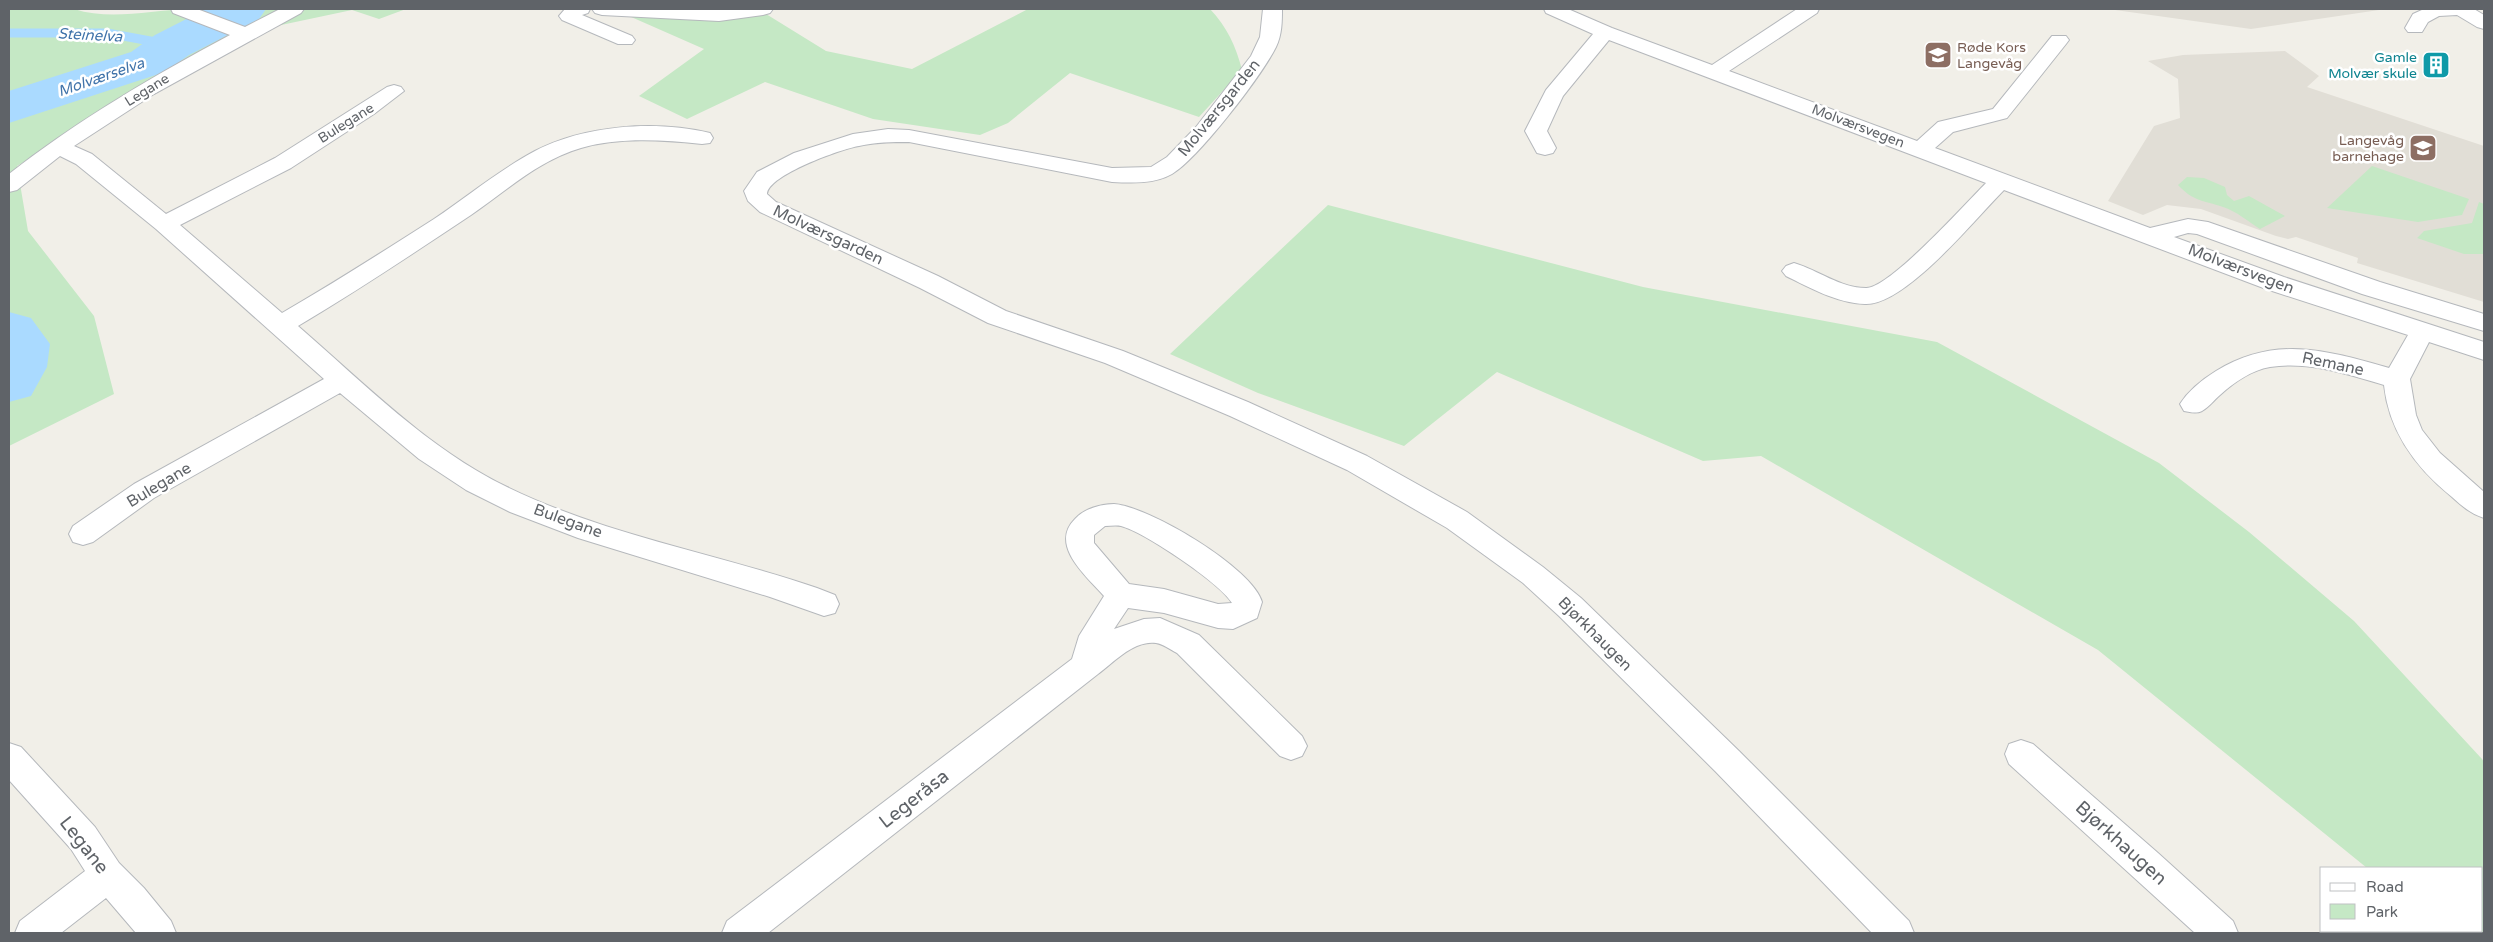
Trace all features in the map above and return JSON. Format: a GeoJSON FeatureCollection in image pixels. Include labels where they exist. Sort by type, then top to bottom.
{"type":"FeatureCollection","features":[{"type":"Feature","properties":{"kind":"street"},"geometry":{"type":"LineString","coordinates":[[180,9],[246,34]]}},
{"type":"Feature","properties":{"kind":"street","name":"Legane"},"geometry":{"type":"LineString","coordinates":[[9,185],[59,148],[174,73],[294,9]]}},
{"type":"Feature","properties":{"kind":"street"},"geometry":{"type":"LineString","coordinates":[[581,9],[573,10],[569,16],[625,40]]}},
{"type":"Feature","properties":{"kind":"street"},"geometry":{"type":"LineString","coordinates":[[602,9],[719,15],[762,9]]}},
{"type":"Feature","properties":{"kind":"street","name":"Molværsgarden"},"geometry":{"type":"LineString","coordinates":[[1239,409],[1114,357],[997,317],[929,282],[768,207],[756,196],[755,191],[765,177],[802,158],[853,140],[888,135],[909,136],[1112,175],[1135,176],[1164,170],[1190,146],[1259,60],[1272,30],[1272,9]]}},
{"type":"Feature","properties":{"kind":"street","name":"Molværsvegen"},"geometry":{"type":"LineString","coordinates":[[1553,9],[1605,32],[2275,283],[2484,350]]}},
{"type":"Feature","properties":{"kind":"street"},"geometry":{"type":"LineString","coordinates":[[1715,72],[1810,9]]}},
{"type":"Feature","properties":{"kind":"street"},"geometry":{"type":"LineString","coordinates":[[2417,18],[2436,11],[2461,9],[2484,12]]}},
{"type":"Feature","properties":{"kind":"street"},"geometry":{"type":"LineString","coordinates":[[2461,9],[2484,23]]}},
{"type":"Feature","properties":{"kind":"street"},"geometry":{"type":"LineString","coordinates":[[1545,148],[1536,131],[1553,94],[1605,32]]}},
{"type":"Feature","properties":{"kind":"street"},"geometry":{"type":"LineString","coordinates":[[1920,150],[1946,127],[2000,114],[2059,40]]}},
{"type":"Feature","properties":{"kind":"street","name":"Bulegane"},"geometry":{"type":"LineString","coordinates":[[164,224],[201,207],[273,167],[358,117],[394,91]]}},
{"type":"Feature","properties":{"kind":"street"},"geometry":{"type":"LineString","coordinates":[[281,325],[557,148],[606,136],[631,133],[702,138]]}},
{"type":"Feature","properties":{"kind":"street","name":"Bulegane"},"geometry":{"type":"LineString","coordinates":[[59,148],[84,159],[164,224],[281,325],[341,381],[432,455],[497,494],[554,518],[680,559],[792,591],[824,604]]}},
{"type":"Feature","properties":{"kind":"street"},"geometry":{"type":"LineString","coordinates":[[1794,271],[1831,287],[1864,296],[1875,296],[1888,290],[1915,266],[2001,180]]}},
{"type":"Feature","properties":{"kind":"street"},"geometry":{"type":"LineString","coordinates":[[2150,235],[2188,226],[2200,227],[2370,288],[2484,323]]}},
{"type":"Feature","properties":{"kind":"street"},"geometry":{"type":"LineString","coordinates":[[2423,331],[2396,380],[2400,411],[2406,429],[2423,453],[2443,474],[2484,507]]}},
{"type":"Feature","properties":{"kind":"street","name":"Remane"},"geometry":{"type":"LineString","coordinates":[[2193,404],[2208,389],[2233,371],[2262,358],[2288,356],[2317,358],[2396,380]]}},
{"type":"Feature","properties":{"kind":"street","name":"Bulegane"},"geometry":{"type":"LineString","coordinates":[[83,534],[144,491],[341,381]]}},
{"type":"Feature","properties":{"kind":"street","name":"Bjørkhaugen"},"geometry":{"type":"LineString","coordinates":[[1239,409],[1357,463],[1457,520],[1534,574],[1727,761],[1896,933]]}},
{"type":"Feature","properties":{"kind":"street"},"geometry":{"type":"LineString","coordinates":[[1107,514],[1124,516],[1139,521],[1196,557],[1229,581],[1244,594],[1247,602],[1246,609],[1233,617],[1218,616],[1164,600],[1121,595],[1080,546],[1079,534],[1084,526],[1094,519],[1107,514]]}},
{"type":"Feature","properties":{"kind":"street"},"geometry":{"type":"LineString","coordinates":[[1087,665],[1087,650],[1095,632],[1121,595]]}},
{"type":"Feature","properties":{"kind":"street","name":"Legeråsa"},"geometry":{"type":"LineString","coordinates":[[740,933],[1087,665],[1124,638],[1144,630],[1160,630],[1176,636],[1188,644],[1291,746]]}},
{"type":"Feature","properties":{"kind":"street","name":"Bjørkhaugen"},"geometry":{"type":"LineString","coordinates":[[2021,754],[2146,864],[2220,933]]}},
{"type":"Feature","properties":{"kind":"street","name":"Legane"},"geometry":{"type":"LineString","coordinates":[[9,758],[83,838],[107,875],[132,900],[158,933]]}},
{"type":"Feature","properties":{"kind":"street"},"geometry":{"type":"LineString","coordinates":[[33,933],[107,875]]}},
{"type":"Feature","properties":{"kind":"shaded area"},"geometry":{"type":"Polygon","coordinates":[[[2108,9],[2386,9],[2251,29],[2108,9]]]}},
{"type":"Feature","properties":{"kind":"shaded area"},"geometry":{"type":"Polygon","coordinates":[[[2285,51],[2319,76],[2307,87],[2484,146],[2484,302],[2357,263],[2358,258],[2296,237],[2288,239],[2276,236],[2201,209],[2167,205],[2143,215],[2108,201],[2154,126],[2180,118],[2178,79],[2148,61],[2183,55],[2285,51]]]}},
{"type":"Feature","properties":{"kind":"green space"},"geometry":{"type":"Polygon","coordinates":[[[215,8],[406,9],[379,19],[352,10],[243,33],[17,166],[28,231],[94,316],[114,394],[9,446],[9,9],[74,9],[117,15],[215,8]]]}},
{"type":"Feature","properties":{"kind":"green space"},"geometry":{"type":"Polygon","coordinates":[[[613,9],[758,9],[826,51],[912,69],[1028,9],[1210,9],[1230,37],[1242,70],[1199,117],[1070,73],[1008,123],[980,135],[873,119],[765,82],[687,119],[639,96],[704,49],[613,9]]]}},
{"type":"Feature","properties":{"kind":"green space"},"geometry":{"type":"Polygon","coordinates":[[[2372,166],[2469,199],[2462,215],[2418,222],[2327,208],[2372,166]]]}},
{"type":"Feature","properties":{"kind":"green space"},"geometry":{"type":"Polygon","coordinates":[[[2187,177],[2204,178],[2225,187],[2227,195],[2234,201],[2249,196],[2285,216],[2260,229],[2233,211],[2189,195],[2178,185],[2187,177]]]}},
{"type":"Feature","properties":{"kind":"green space"},"geometry":{"type":"Polygon","coordinates":[[[2479,202],[2484,204],[2484,254],[2464,254],[2417,238],[2424,231],[2472,223],[2479,202]]]}},
{"type":"Feature","properties":{"kind":"green space"},"geometry":{"type":"Polygon","coordinates":[[[1328,205],[1643,287],[1937,342],[2159,463],[2249,532],[2354,621],[2482,759],[2484,762],[2484,933],[2444,932],[2483,932],[2483,867],[2366,867],[2098,650],[1761,456],[1703,461],[1497,372],[1404,446],[1258,393],[1170,354],[1328,205]]]}},
{"type":"Feature","properties":{"kind":"waterway","name":"Molværselva"},"geometry":{"type":"LineString","coordinates":[[9,108],[148,62],[172,45],[242,9]]}},
{"type":"Feature","properties":{"kind":"waterway","name":"Steinelva"},"geometry":{"type":"LineString","coordinates":[[9,33],[107,33],[172,45]]}},
{"type":"Feature","properties":{"kind":"waterway","name":"Molværselva"},"geometry":{"type":"LineString","coordinates":[[9,333],[19,344],[16,367],[9,380]]}},
{"type":"Feature","properties":{"kind":"place","name":"Røde Kors Langevåg"},"geometry":{"type":"Point","coordinates":[1938,55]}},
{"type":"Feature","properties":{"kind":"place","name":"Gamle Molvær skule"},"geometry":{"type":"Point","coordinates":[2436,65]}},
{"type":"Feature","properties":{"kind":"place","name":"Langevåg barnehage"},"geometry":{"type":"Point","coordinates":[2423,148]}}]}
